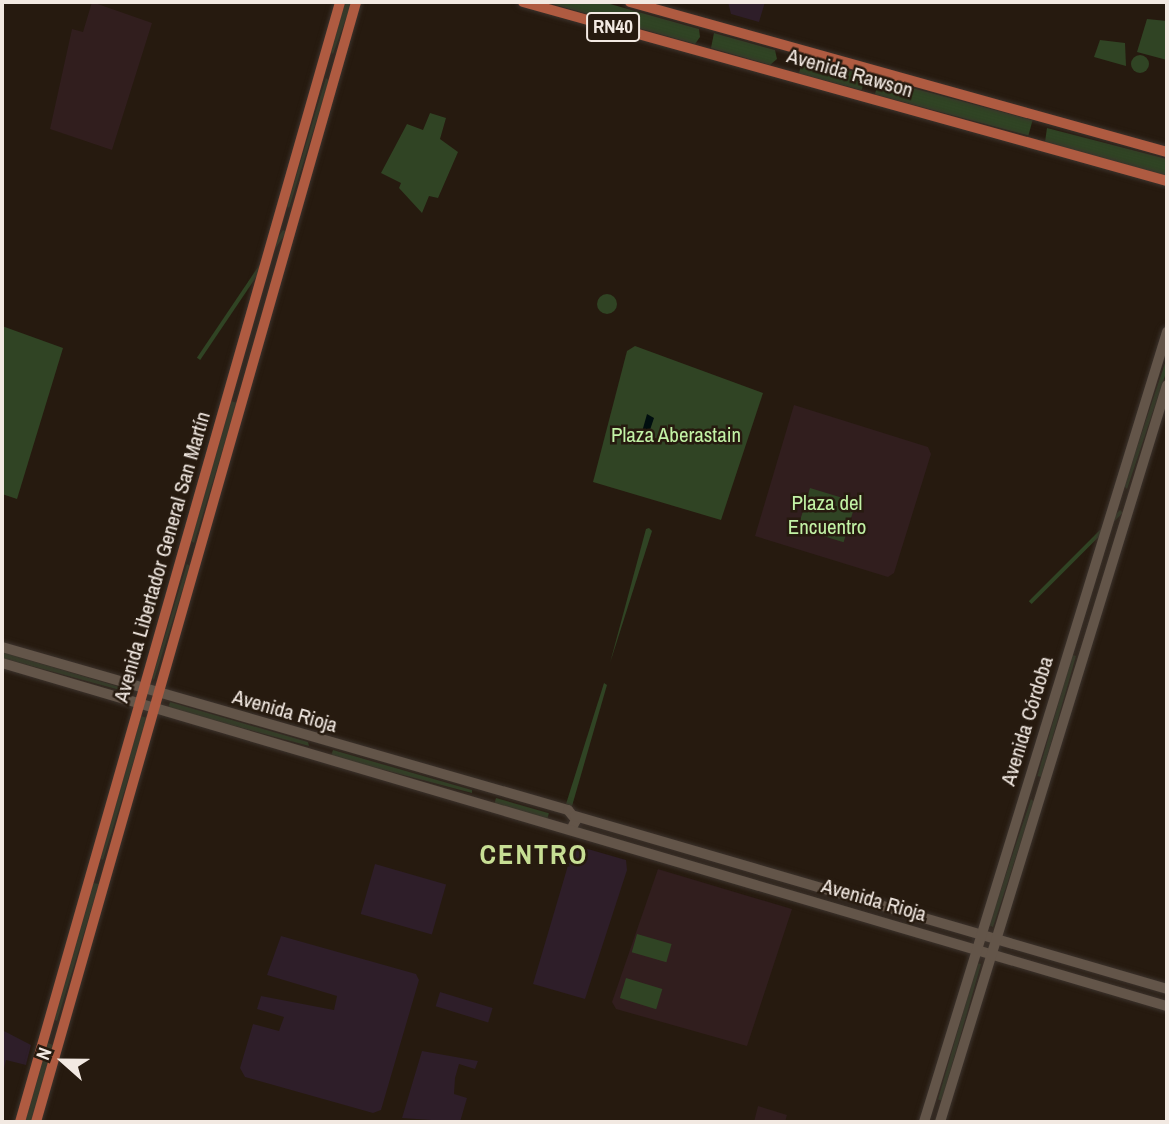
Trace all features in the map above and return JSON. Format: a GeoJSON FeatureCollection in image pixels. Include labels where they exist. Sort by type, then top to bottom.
{"type":"FeatureCollection","features":[{"type":"Feature","properties":{"kind":"main road","name":"Avenida Libertador General San Martín"},"geometry":{"type":"LineString","coordinates":[[20,1122],[341,2]]}},
{"type":"Feature","properties":{"kind":"main road","name":"Avenida Libertador General San Martín"},"geometry":{"type":"LineString","coordinates":[[36,1122],[356,2]]}},
{"type":"Feature","properties":{"kind":"main road","name":"Avenida Rawson"},"geometry":{"type":"LineString","coordinates":[[523,2],[1167,181]]}},
{"type":"Feature","properties":{"kind":"main road","name":"Avenida Rawson"},"geometry":{"type":"LineString","coordinates":[[630,2],[1167,152]]}},
{"type":"Feature","properties":{"kind":"main road","name":"Avenida Córdoba"},"geometry":{"type":"LineString","coordinates":[[924,1122],[1167,332]]}},
{"type":"Feature","properties":{"kind":"main road","name":"Avenida Córdoba"},"geometry":{"type":"LineString","coordinates":[[940,1122],[1167,385]]}},
{"type":"Feature","properties":{"kind":"main road","name":"Avenida Rioja"},"geometry":{"type":"LineString","coordinates":[[2,648],[1167,989]]}},
{"type":"Feature","properties":{"kind":"main road","name":"Avenida Rioja"},"geometry":{"type":"LineString","coordinates":[[2,663],[1167,1006]]}},
{"type":"Feature","properties":{"kind":"main road"},"geometry":{"type":"LineString","coordinates":[[554,825],[558,811]]}},
{"type":"Feature","properties":{"kind":"main road"},"geometry":{"type":"LineString","coordinates":[[571,830],[575,816]]}},
{"type":"Feature","properties":{"kind":"shaded area"},"geometry":{"type":"Polygon","coordinates":[[[92,2],[152,23],[112,150],[50,129],[72,29],[83,32],[92,2]]]}},
{"type":"Feature","properties":{"kind":"shaded area"},"geometry":{"type":"Polygon","coordinates":[[[728,2],[765,2],[759,22],[731,14],[728,2]]]}},
{"type":"Feature","properties":{"kind":"shaded area"},"geometry":{"type":"Polygon","coordinates":[[[794,405],[928,447],[931,454],[894,573],[888,577],[755,536],[794,405]]]}},
{"type":"Feature","properties":{"kind":"shaded area"},"geometry":{"type":"Polygon","coordinates":[[[647,414],[654,418],[647,439],[640,439],[647,414]]]}},
{"type":"Feature","properties":{"kind":"shaded area"},"geometry":{"type":"Polygon","coordinates":[[[574,845],[626,860],[627,870],[585,999],[533,984],[574,845]]]}},
{"type":"Feature","properties":{"kind":"shaded area"},"geometry":{"type":"Polygon","coordinates":[[[375,864],[446,884],[432,934],[361,914],[375,864]]]}},
{"type":"Feature","properties":{"kind":"shaded area"},"geometry":{"type":"Polygon","coordinates":[[[658,869],[792,909],[747,1046],[616,1009],[612,1002],[658,869]]]}},
{"type":"Feature","properties":{"kind":"shaded area"},"geometry":{"type":"Polygon","coordinates":[[[281,936],[416,974],[419,980],[381,1110],[373,1113],[245,1077],[240,1068],[253,1024],[279,1031],[284,1017],[257,1009],[261,996],[334,1010],[337,996],[267,975],[281,936]]]}},
{"type":"Feature","properties":{"kind":"shaded area"},"geometry":{"type":"Polygon","coordinates":[[[440,992],[493,1008],[488,1022],[436,1006],[440,992]]]}},
{"type":"Feature","properties":{"kind":"shaded area"},"geometry":{"type":"Polygon","coordinates":[[[2,1030],[31,1045],[26,1065],[6,1060],[2,1077],[2,1030]]]}},
{"type":"Feature","properties":{"kind":"shaded area"},"geometry":{"type":"Polygon","coordinates":[[[422,1051],[478,1061],[475,1069],[459,1064],[454,1094],[467,1098],[460,1122],[402,1118],[422,1051]]]}},
{"type":"Feature","properties":{"kind":"shaded area"},"geometry":{"type":"Polygon","coordinates":[[[758,1106],[787,1115],[785,1122],[754,1122],[758,1106]]]}},
{"type":"Feature","properties":{"kind":"green space"},"geometry":{"type":"Polygon","coordinates":[[[345,2],[352,2],[333,54],[331,52],[345,2]]]}},
{"type":"Feature","properties":{"kind":"green space"},"geometry":{"type":"Polygon","coordinates":[[[545,2],[603,2],[699,29],[700,37],[695,44],[545,2]]]}},
{"type":"Feature","properties":{"kind":"green space"},"geometry":{"type":"Polygon","coordinates":[[[1147,19],[1167,21],[1167,60],[1137,52],[1147,19]]]}},
{"type":"Feature","properties":{"kind":"green space"},"geometry":{"type":"Polygon","coordinates":[[[714,33],[775,50],[777,59],[770,65],[711,48],[714,33]]]}},
{"type":"Feature","properties":{"kind":"green space"},"geometry":{"type":"Polygon","coordinates":[[[1100,40],[1125,43],[1126,66],[1094,57],[1100,40]]]}},
{"type":"Feature","properties":{"kind":"green space"},"geometry":{"type":"Polygon","coordinates":[[[1136,55],[1144,55],[1149,64],[1147,71],[1136,73],[1131,68],[1131,60],[1136,55]]]}},
{"type":"Feature","properties":{"kind":"green space"},"geometry":{"type":"Polygon","coordinates":[[[803,58],[866,75],[862,90],[799,73],[803,58]]]}},
{"type":"Feature","properties":{"kind":"green space"},"geometry":{"type":"Polygon","coordinates":[[[326,78],[329,81],[289,208],[287,206],[326,78]]]}},
{"type":"Feature","properties":{"kind":"green space"},"geometry":{"type":"Polygon","coordinates":[[[879,79],[1033,120],[1028,136],[875,94],[879,79]]]}},
{"type":"Feature","properties":{"kind":"green space"},"geometry":{"type":"Polygon","coordinates":[[[430,113],[446,118],[440,139],[458,152],[438,198],[429,196],[422,213],[399,188],[401,183],[381,173],[407,124],[423,130],[430,113]]]}},
{"type":"Feature","properties":{"kind":"green space"},"geometry":{"type":"Polygon","coordinates":[[[1047,128],[1167,159],[1167,176],[1045,142],[1047,128]]]}},
{"type":"Feature","properties":{"kind":"green space"},"geometry":{"type":"Polygon","coordinates":[[[283,230],[286,232],[200,360],[197,358],[283,230]]]}},
{"type":"Feature","properties":{"kind":"green space"},"geometry":{"type":"Polygon","coordinates":[[[607,294],[614,297],[617,304],[614,311],[607,314],[600,311],[597,304],[600,297],[607,294]]]}},
{"type":"Feature","properties":{"kind":"green space"},"geometry":{"type":"Polygon","coordinates":[[[2,326],[63,348],[17,499],[2,494],[2,326]]]}},
{"type":"Feature","properties":{"kind":"green space","name":"Plaza Aberastain"},"geometry":{"type":"Polygon","coordinates":[[[635,346],[763,393],[721,520],[593,482],[627,351],[635,346]]]}},
{"type":"Feature","properties":{"kind":"green space"},"geometry":{"type":"Polygon","coordinates":[[[1167,357],[1167,370],[1127,489],[1124,486],[1167,357]]]}},
{"type":"Feature","properties":{"kind":"green space"},"geometry":{"type":"Polygon","coordinates":[[[231,401],[237,403],[194,543],[191,541],[231,401]]]}},
{"type":"Feature","properties":{"kind":"green space","name":"Plaza del Encuentro"},"geometry":{"type":"Polygon","coordinates":[[[810,488],[856,502],[844,542],[798,528],[810,488]]]}},
{"type":"Feature","properties":{"kind":"green space"},"geometry":{"type":"Polygon","coordinates":[[[1120,510],[1123,513],[1032,604],[1029,601],[1120,510]]]}},
{"type":"Feature","properties":{"kind":"green space"},"geometry":{"type":"Polygon","coordinates":[[[646,529],[652,531],[610,663],[646,529]]]}},
{"type":"Feature","properties":{"kind":"green space"},"geometry":{"type":"Polygon","coordinates":[[[187,564],[190,566],[154,680],[152,678],[187,564]]]}},
{"type":"Feature","properties":{"kind":"green space"},"geometry":{"type":"Polygon","coordinates":[[[2,652],[130,690],[131,693],[2,658],[2,652]]]}},
{"type":"Feature","properties":{"kind":"green space"},"geometry":{"type":"Polygon","coordinates":[[[1072,655],[1076,656],[1041,777],[1037,776],[1072,655]]]}},
{"type":"Feature","properties":{"kind":"green space"},"geometry":{"type":"Polygon","coordinates":[[[604,683],[607,685],[572,806],[566,804],[604,683]]]}},
{"type":"Feature","properties":{"kind":"green space"},"geometry":{"type":"Polygon","coordinates":[[[170,702],[308,742],[309,746],[168,708],[170,702]]]}},
{"type":"Feature","properties":{"kind":"green space"},"geometry":{"type":"Polygon","coordinates":[[[141,716],[147,718],[103,860],[100,858],[141,716]]]}},
{"type":"Feature","properties":{"kind":"green space"},"geometry":{"type":"Polygon","coordinates":[[[333,750],[472,790],[472,793],[331,756],[333,750]]]}},
{"type":"Feature","properties":{"kind":"green space"},"geometry":{"type":"Polygon","coordinates":[[[496,798],[549,813],[547,819],[494,804],[496,798]]]}},
{"type":"Feature","properties":{"kind":"green space"},"geometry":{"type":"Polygon","coordinates":[[[1031,799],[1034,802],[993,927],[989,925],[1031,799]]]}},
{"type":"Feature","properties":{"kind":"green space"},"geometry":{"type":"Polygon","coordinates":[[[93,883],[99,884],[57,1021],[54,1019],[93,883]]]}},
{"type":"Feature","properties":{"kind":"green space"},"geometry":{"type":"Polygon","coordinates":[[[637,934],[672,944],[666,962],[632,952],[637,934]]]}},
{"type":"Feature","properties":{"kind":"green space"},"geometry":{"type":"Polygon","coordinates":[[[977,963],[981,964],[942,1100],[938,1099],[977,963]]]}},
{"type":"Feature","properties":{"kind":"green space"},"geometry":{"type":"Polygon","coordinates":[[[626,978],[662,989],[656,1009],[620,998],[626,978]]]}},
{"type":"Feature","properties":{"kind":"green space"},"geometry":{"type":"Polygon","coordinates":[[[48,1043],[53,1045],[32,1122],[25,1122],[48,1043]]]}},
{"type":"Feature","properties":{"kind":"district","name":"CENTRO"},"geometry":{"type":"Point","coordinates":[534,854]}}]}
